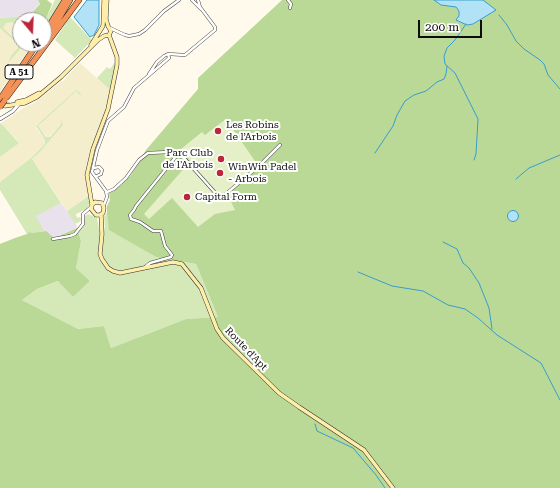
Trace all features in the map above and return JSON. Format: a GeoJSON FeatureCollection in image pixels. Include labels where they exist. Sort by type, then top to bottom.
{"type":"FeatureCollection","features":[{"type":"Feature","properties":{"kind":"highway"},"geometry":{"type":"LineString","coordinates":[[52,21],[65,0]]}},
{"type":"Feature","properties":{"kind":"highway","name":"A 51"},"geometry":{"type":"LineString","coordinates":[[52,29],[70,0]]}},
{"type":"Feature","properties":{"kind":"highway"},"geometry":{"type":"LineString","coordinates":[[4,99],[80,0]]}},
{"type":"Feature","properties":{"kind":"highway","name":"A 51"},"geometry":{"type":"LineString","coordinates":[[3,107],[4,99],[33,52]]}},
{"type":"Feature","properties":{"kind":"highway","name":"A 51"},"geometry":{"type":"LineString","coordinates":[[4,99],[37,52]]}},
{"type":"Feature","properties":{"kind":"main road"},"geometry":{"type":"LineString","coordinates":[[82,55],[103,26],[104,0]]}},
{"type":"Feature","properties":{"kind":"main road"},"geometry":{"type":"LineString","coordinates":[[90,191],[98,202],[104,205],[104,211],[101,214],[96,215],[92,212],[87,178],[94,149],[108,109],[118,61],[106,19],[107,0]]}},
{"type":"Feature","properties":{"kind":"main road"},"geometry":{"type":"LineString","coordinates":[[103,26],[109,27]]}},
{"type":"Feature","properties":{"kind":"main road"},"geometry":{"type":"LineString","coordinates":[[100,31],[101,35],[113,47]]}},
{"type":"Feature","properties":{"kind":"main road"},"geometry":{"type":"LineString","coordinates":[[12,104],[18,105],[29,102],[37,97],[82,55],[110,34]]}},
{"type":"Feature","properties":{"kind":"main road"},"geometry":{"type":"LineString","coordinates":[[3,107],[32,97],[60,77]]}},
{"type":"Feature","properties":{"kind":"main road"},"geometry":{"type":"LineString","coordinates":[[92,206],[98,202]]}},
{"type":"Feature","properties":{"kind":"main road","name":"Route d'Apt"},"geometry":{"type":"LineString","coordinates":[[101,214],[102,228],[100,254],[108,268],[118,273],[173,262],[182,264],[201,288],[217,329],[223,338],[279,393],[364,450],[393,488]]}},
{"type":"Feature","properties":{"kind":"main road","name":"Route d'Apt"},"geometry":{"type":"LineString","coordinates":[[96,215],[100,220],[102,228]]}},
{"type":"Feature","properties":{"kind":"street"},"geometry":{"type":"LineString","coordinates":[[122,33],[129,34],[141,31],[175,0]]}},
{"type":"Feature","properties":{"kind":"street"},"geometry":{"type":"LineString","coordinates":[[109,27],[129,36],[142,32],[164,11],[179,0]]}},
{"type":"Feature","properties":{"kind":"street"},"geometry":{"type":"LineString","coordinates":[[104,205],[107,193],[98,176],[93,173],[93,169],[97,150],[109,120],[122,110],[134,88],[147,76],[169,58],[185,55],[215,30],[215,27],[192,0]]}},
{"type":"Feature","properties":{"kind":"street"},"geometry":{"type":"LineString","coordinates":[[198,0],[205,14]]}},
{"type":"Feature","properties":{"kind":"street"},"geometry":{"type":"LineString","coordinates":[[288,0],[291,4],[290,8]]}},
{"type":"Feature","properties":{"kind":"street"},"geometry":{"type":"LineString","coordinates":[[110,34],[117,31]]}},
{"type":"Feature","properties":{"kind":"street"},"geometry":{"type":"LineString","coordinates":[[147,76],[156,63],[164,56],[168,54],[176,56]]}},
{"type":"Feature","properties":{"kind":"street"},"geometry":{"type":"LineString","coordinates":[[168,54],[169,58]]}},
{"type":"Feature","properties":{"kind":"street"},"geometry":{"type":"LineString","coordinates":[[156,63],[161,66]]}},
{"type":"Feature","properties":{"kind":"street"},"geometry":{"type":"LineString","coordinates":[[7,114],[11,110],[12,104]]}},
{"type":"Feature","properties":{"kind":"street"},"geometry":{"type":"LineString","coordinates":[[0,119],[15,109],[18,105]]}},
{"type":"Feature","properties":{"kind":"street"},"geometry":{"type":"LineString","coordinates":[[98,202],[126,178],[139,160],[148,153],[152,152],[169,152],[178,154],[184,158],[218,197],[221,198],[280,146]]}},
{"type":"Feature","properties":{"kind":"street"},"geometry":{"type":"LineString","coordinates":[[144,268],[150,263],[171,257],[172,255],[165,246],[160,232],[153,231],[140,222],[131,219],[130,215],[178,154]]}},
{"type":"Feature","properties":{"kind":"street"},"geometry":{"type":"LineString","coordinates":[[95,160],[102,171],[98,176]]}},
{"type":"Feature","properties":{"kind":"street"},"geometry":{"type":"LineString","coordinates":[[93,169],[99,167]]}},
{"type":"Feature","properties":{"kind":"street"},"geometry":{"type":"LineString","coordinates":[[53,239],[75,234],[83,224],[83,214],[92,206]]}},
{"type":"Feature","properties":{"kind":"street"},"geometry":{"type":"LineString","coordinates":[[83,214],[92,212]]}},
{"type":"Feature","properties":{"kind":"shaded area"},"geometry":{"type":"Polygon","coordinates":[[[0,0],[38,0],[40,3],[33,12],[12,12],[12,17],[0,18],[0,0]]]}},
{"type":"Feature","properties":{"kind":"shaded area"},"geometry":{"type":"Polygon","coordinates":[[[0,20],[12,22],[12,52],[28,52],[0,92],[0,20]]]}},
{"type":"Feature","properties":{"kind":"shaded area"},"geometry":{"type":"Polygon","coordinates":[[[80,63],[110,90],[107,109],[90,155],[87,170],[86,180],[89,196],[67,211],[32,159],[63,125],[62,121],[48,138],[38,127],[43,121],[37,124],[36,128],[45,140],[43,146],[31,158],[0,182],[0,157],[19,142],[1,123],[25,107],[34,103],[64,81],[80,63]]]}},
{"type":"Feature","properties":{"kind":"shaded area"},"geometry":{"type":"Polygon","coordinates":[[[61,203],[76,223],[77,228],[53,238],[44,231],[35,216],[61,203]]]}},
{"type":"Feature","properties":{"kind":"green space"},"geometry":{"type":"Polygon","coordinates":[[[38,0],[47,0],[52,4],[49,12],[33,12],[40,4],[38,0]]]}},
{"type":"Feature","properties":{"kind":"green space"},"geometry":{"type":"Polygon","coordinates":[[[55,0],[62,0],[52,16],[52,12],[49,12],[55,0]]]}},
{"type":"Feature","properties":{"kind":"green space"},"geometry":{"type":"Polygon","coordinates":[[[282,0],[560,0],[560,488],[0,488],[0,244],[30,232],[46,231],[54,238],[77,228],[81,241],[76,268],[90,281],[73,297],[58,281],[37,289],[22,300],[78,329],[104,326],[111,348],[186,319],[218,317],[196,264],[156,257],[109,230],[107,206],[110,200],[109,193],[121,185],[131,175],[146,150],[198,89],[198,78],[282,0]]]}},
{"type":"Feature","properties":{"kind":"green space"},"geometry":{"type":"Polygon","coordinates":[[[12,17],[12,22],[6,23],[3,28],[12,36],[12,39],[0,28],[0,18],[12,17]]]}},
{"type":"Feature","properties":{"kind":"green space"},"geometry":{"type":"Polygon","coordinates":[[[70,17],[92,40],[75,58],[55,40],[70,17]]]}},
{"type":"Feature","properties":{"kind":"green space"},"geometry":{"type":"Polygon","coordinates":[[[14,52],[17,52],[8,63],[14,52]]]}},
{"type":"Feature","properties":{"kind":"green space"},"geometry":{"type":"Polygon","coordinates":[[[116,61],[110,90],[97,78],[107,67],[110,69],[116,61]]]}},
{"type":"Feature","properties":{"kind":"green space"},"geometry":{"type":"Polygon","coordinates":[[[76,90],[81,96],[76,91],[38,126],[46,137],[50,137],[61,124],[61,119],[63,125],[32,159],[61,203],[36,216],[44,231],[27,234],[0,190],[0,182],[31,158],[43,146],[45,140],[36,126],[76,90]]]}},
{"type":"Feature","properties":{"kind":"green space","name":"WinWin Padel - Arbois"},"geometry":{"type":"Polygon","coordinates":[[[226,119],[257,164],[225,197],[228,195],[235,210],[215,214],[198,227],[172,198],[149,219],[144,214],[187,165],[189,167],[193,164],[181,149],[202,132],[205,135],[226,119]]]}},
{"type":"Feature","properties":{"kind":"green space"},"geometry":{"type":"Polygon","coordinates":[[[1,123],[19,143],[0,157],[0,124],[1,123]]]}},
{"type":"Feature","properties":{"kind":"green space"},"geometry":{"type":"Polygon","coordinates":[[[89,196],[90,202],[87,209],[76,214],[77,218],[80,217],[81,220],[78,223],[75,223],[67,211],[89,196]]]}},
{"type":"Feature","properties":{"kind":"green space"},"geometry":{"type":"Polygon","coordinates":[[[107,213],[110,230],[156,257],[196,264],[218,317],[186,319],[111,348],[104,326],[78,329],[22,300],[37,289],[59,281],[73,297],[90,281],[76,268],[81,241],[77,228],[88,214],[97,218],[99,229],[105,228],[104,216],[107,213]]]}},
{"type":"Feature","properties":{"kind":"water"},"geometry":{"type":"Polygon","coordinates":[[[87,0],[99,0],[99,25],[94,35],[90,37],[74,17],[87,0]]]}},
{"type":"Feature","properties":{"kind":"water"},"geometry":{"type":"Polygon","coordinates":[[[434,0],[483,0],[496,10],[473,24],[467,25],[456,20],[459,16],[459,11],[456,7],[441,5],[434,0]]]}},
{"type":"Feature","properties":{"kind":"water"},"geometry":{"type":"Polygon","coordinates":[[[513,210],[517,212],[519,216],[517,220],[513,222],[509,220],[507,216],[509,212],[513,210]]]}},
{"type":"Feature","properties":{"kind":"waterway"},"geometry":{"type":"LineString","coordinates":[[499,15],[507,25],[516,41],[544,64],[548,75],[560,89]]}},
{"type":"Feature","properties":{"kind":"waterway"},"geometry":{"type":"LineString","coordinates":[[466,24],[455,40],[447,48],[444,56],[445,64],[455,73],[478,119],[476,154],[474,160]]}},
{"type":"Feature","properties":{"kind":"waterway"},"geometry":{"type":"LineString","coordinates":[[375,153],[393,126],[405,101],[414,95],[426,91],[437,82],[444,79],[447,66]]}},
{"type":"Feature","properties":{"kind":"waterway"},"geometry":{"type":"LineString","coordinates":[[516,179],[529,168],[560,155]]}},
{"type":"Feature","properties":{"kind":"waterway"},"geometry":{"type":"LineString","coordinates":[[443,242],[457,249],[463,263],[469,268],[479,283],[489,308],[492,329]]}},
{"type":"Feature","properties":{"kind":"waterway"},"geometry":{"type":"LineString","coordinates":[[358,272],[392,286],[423,291],[448,305],[465,309],[478,318],[497,335],[541,363],[560,400]]}},
{"type":"Feature","properties":{"kind":"waterway"},"geometry":{"type":"LineString","coordinates":[[315,424],[317,431],[353,448],[385,488]]}},
{"type":"Feature","properties":{"kind":"tunnel"},"geometry":{"type":"LineString","coordinates":[[1,104],[10,103]]}},
{"type":"Feature","properties":{"kind":"place","name":"Les Robins de l’Arbois"},"geometry":{"type":"Point","coordinates":[218,131]}},
{"type":"Feature","properties":{"kind":"place","name":"Parc Club de l'Arbois"},"geometry":{"type":"Point","coordinates":[221,159]}},
{"type":"Feature","properties":{"kind":"place","name":"WinWin Padel - Arbois"},"geometry":{"type":"Point","coordinates":[220,173]}},
{"type":"Feature","properties":{"kind":"place","name":"Capital Form"},"geometry":{"type":"Point","coordinates":[187,197]}}]}
